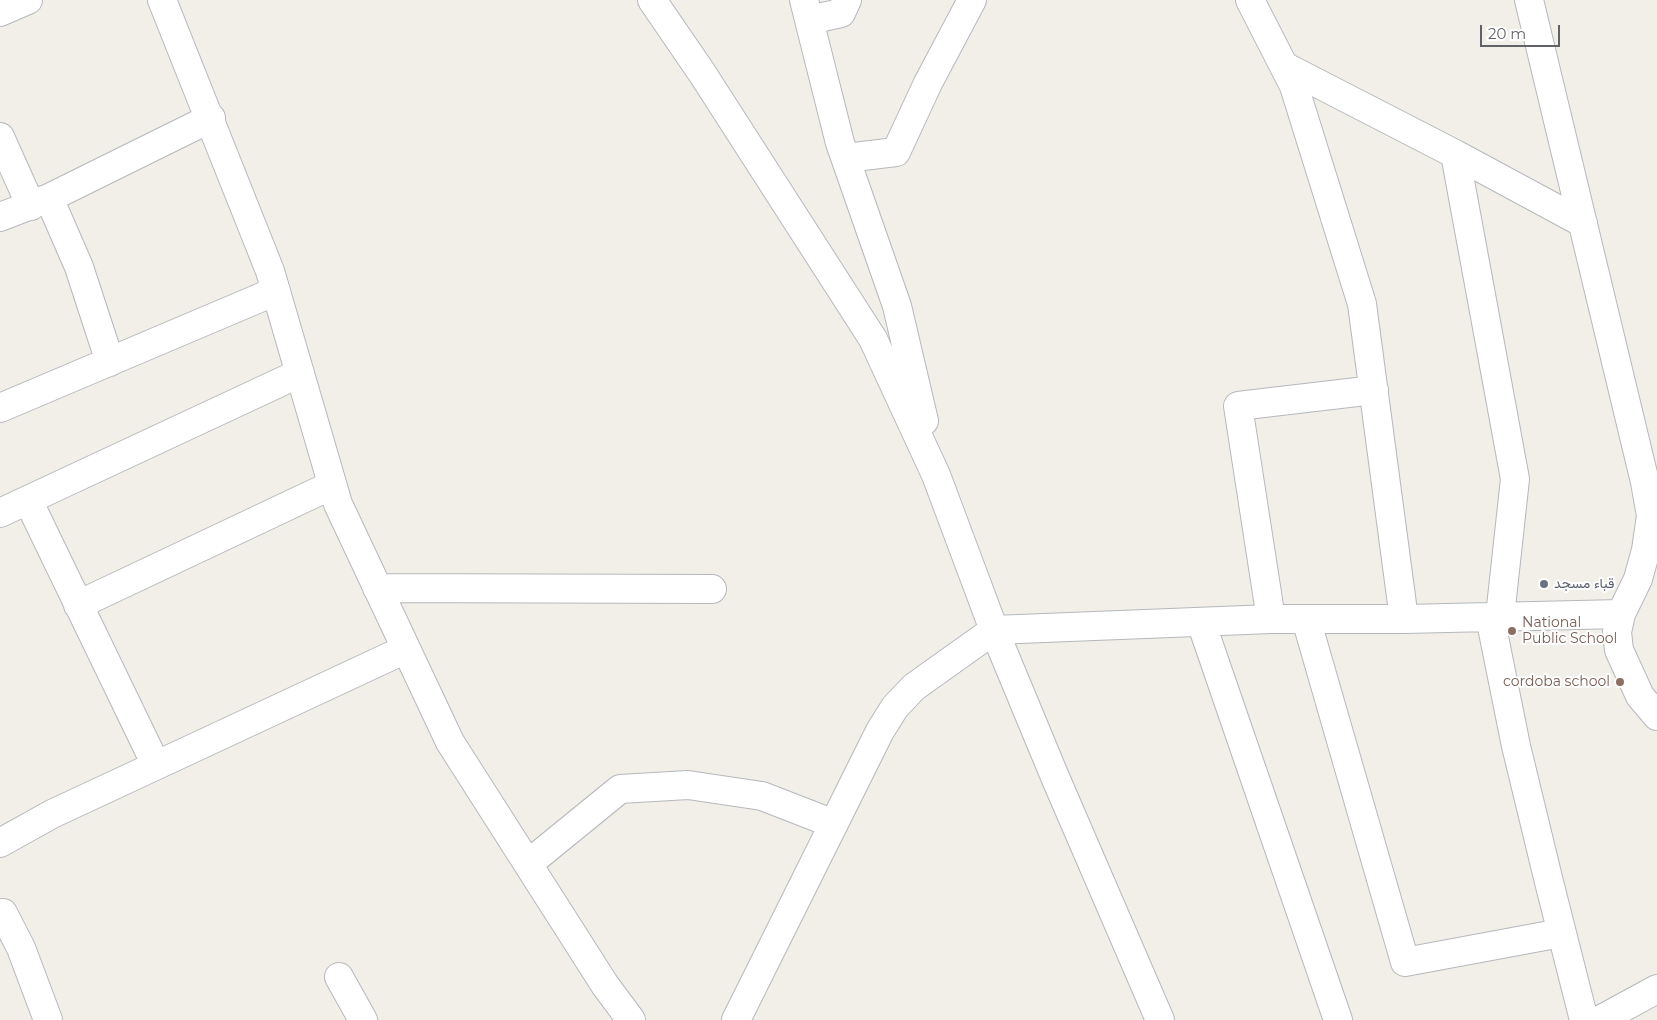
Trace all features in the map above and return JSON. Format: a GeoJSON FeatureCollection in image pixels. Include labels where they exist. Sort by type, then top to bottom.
{"type":"FeatureCollection","features":[{"type":"Feature","properties":{"kind":"street"},"geometry":{"type":"LineString","coordinates":[[0,12],[28,0]]}},
{"type":"Feature","properties":{"kind":"street"},"geometry":{"type":"LineString","coordinates":[[162,0],[211,118],[270,271],[338,504],[450,742],[605,985],[631,1020]]}},
{"type":"Feature","properties":{"kind":"street"},"geometry":{"type":"LineString","coordinates":[[652,0],[702,73],[872,339],[936,475],[994,630],[1160,1020]]}},
{"type":"Feature","properties":{"kind":"street"},"geometry":{"type":"LineString","coordinates":[[847,0],[841,13],[806,10],[840,143],[897,306],[936,475]]}},
{"type":"Feature","properties":{"kind":"street"},"geometry":{"type":"LineString","coordinates":[[846,158],[896,152],[928,83],[972,0]]}},
{"type":"Feature","properties":{"kind":"street"},"geometry":{"type":"LineString","coordinates":[[1250,0],[1294,86],[1362,304],[1404,619]]}},
{"type":"Feature","properties":{"kind":"street"},"geometry":{"type":"LineString","coordinates":[[1529,0],[1645,482],[1650,516],[1646,550],[1638,579],[1621,614],[1617,632],[1619,650],[1640,696],[1656,713]]}},
{"type":"Feature","properties":{"kind":"street"},"geometry":{"type":"LineString","coordinates":[[1284,66],[1455,154],[1582,223]]}},
{"type":"Feature","properties":{"kind":"street"},"geometry":{"type":"LineString","coordinates":[[0,217],[40,202],[211,118]]}},
{"type":"Feature","properties":{"kind":"street"},"geometry":{"type":"LineString","coordinates":[[0,137],[79,267],[110,362]]}},
{"type":"Feature","properties":{"kind":"street"},"geometry":{"type":"LineString","coordinates":[[1455,154],[1514,479],[1495,616],[1516,746],[1584,1020]]}},
{"type":"Feature","properties":{"kind":"street"},"geometry":{"type":"LineString","coordinates":[[0,408],[276,291]]}},
{"type":"Feature","properties":{"kind":"street"},"geometry":{"type":"LineString","coordinates":[[0,513],[300,373]]}},
{"type":"Feature","properties":{"kind":"street"},"geometry":{"type":"LineString","coordinates":[[1271,619],[1238,406],[1374,390]]}},
{"type":"Feature","properties":{"kind":"street"},"geometry":{"type":"LineString","coordinates":[[78,605],[332,485]]}},
{"type":"Feature","properties":{"kind":"street"},"geometry":{"type":"LineString","coordinates":[[28,500],[156,765]]}},
{"type":"Feature","properties":{"kind":"street"},"geometry":{"type":"LineString","coordinates":[[377,588],[712,589]]}},
{"type":"Feature","properties":{"kind":"street"},"geometry":{"type":"LineString","coordinates":[[736,1020],[880,731],[895,707],[914,687],[994,630],[1271,619],[1404,619],[1621,614]]}},
{"type":"Feature","properties":{"kind":"street"},"geometry":{"type":"LineString","coordinates":[[1306,619],[1405,962],[1561,932]]}},
{"type":"Feature","properties":{"kind":"street"},"geometry":{"type":"LineString","coordinates":[[1202,622],[1338,1020]]}},
{"type":"Feature","properties":{"kind":"street"},"geometry":{"type":"LineString","coordinates":[[0,843],[52,814],[406,648]]}},
{"type":"Feature","properties":{"kind":"street"},"geometry":{"type":"LineString","coordinates":[[528,864],[620,789],[688,785],[762,796],[834,824]]}},
{"type":"Feature","properties":{"kind":"street"},"geometry":{"type":"LineString","coordinates":[[1,911],[11,953],[48,1020]]}},
{"type":"Feature","properties":{"kind":"street"},"geometry":{"type":"LineString","coordinates":[[339,977],[364,1020]]}},
{"type":"Feature","properties":{"kind":"street"},"geometry":{"type":"LineString","coordinates":[[1600,1020],[1657,989]]}},
{"type":"Feature","properties":{"kind":"place","name":"قباء مسجد"},"geometry":{"type":"Point","coordinates":[1544,584]}},
{"type":"Feature","properties":{"kind":"place","name":"National Public School"},"geometry":{"type":"Point","coordinates":[1512,631]}},
{"type":"Feature","properties":{"kind":"place","name":"cordoba school"},"geometry":{"type":"Point","coordinates":[1620,682]}}]}
